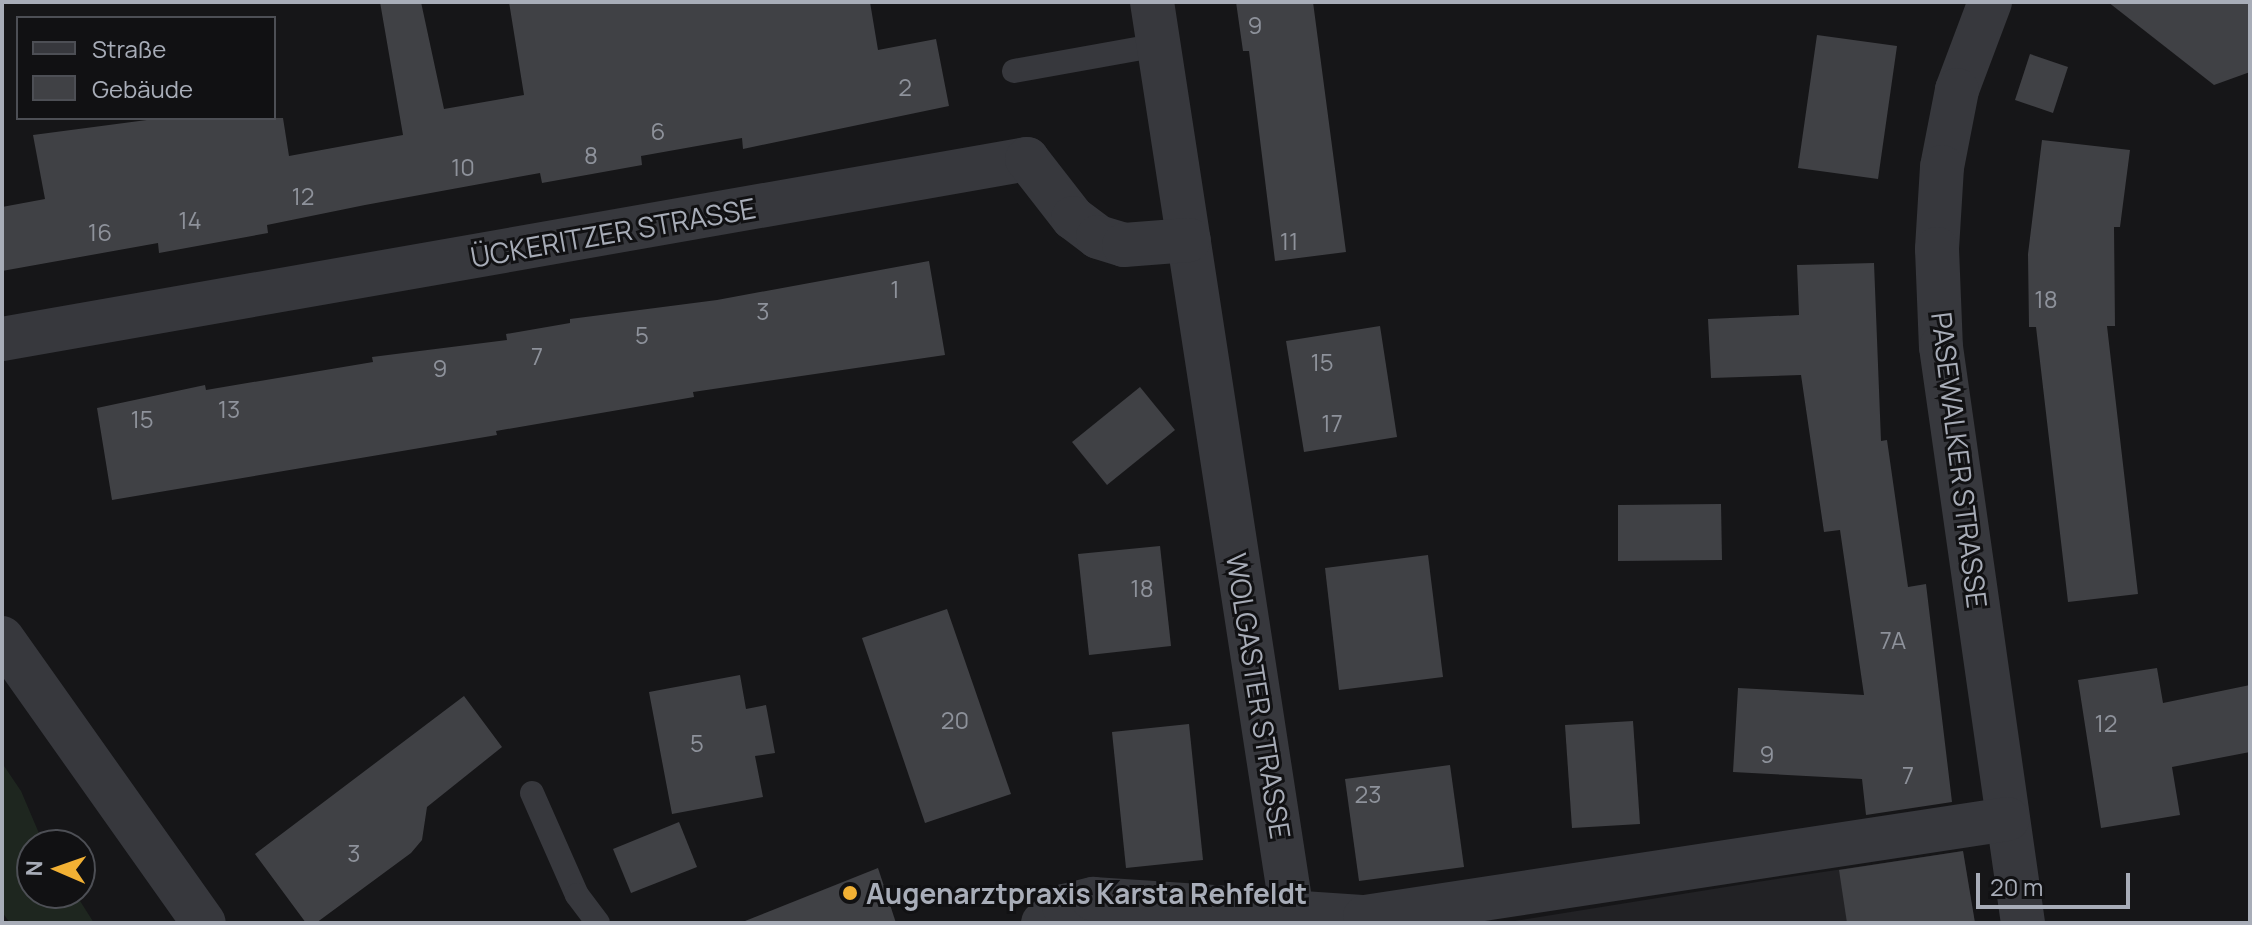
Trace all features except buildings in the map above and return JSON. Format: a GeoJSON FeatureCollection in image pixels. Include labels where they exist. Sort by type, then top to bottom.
{"type":"FeatureCollection","features":[{"type":"Feature","properties":{"kind":"street","name":"WOLGASTER STRASSE"},"geometry":{"type":"LineString","coordinates":[[1152,2],[1292,913]]}},
{"type":"Feature","properties":{"kind":"street","name":"PASEWALKER STRASSE"},"geometry":{"type":"LineString","coordinates":[[1990,2],[1957,90],[1942,167],[1937,249],[1941,347],[2023,923]]}},
{"type":"Feature","properties":{"kind":"street","name":"ÜCKERITZER STRASSE"},"geometry":{"type":"LineString","coordinates":[[2,339],[1027,159],[1073,218],[1098,237],[1124,245],[1189,240]]}},
{"type":"Feature","properties":{"kind":"street"},"geometry":{"type":"LineString","coordinates":[[2,638],[204,923]]}},
{"type":"Feature","properties":{"kind":"street"},"geometry":{"type":"LineString","coordinates":[[1043,923],[1064,906],[1093,899],[1365,917],[2008,819]]}},
{"type":"Feature","properties":{"kind":"lane"},"geometry":{"type":"LineString","coordinates":[[1014,71],[1159,45]]}},
{"type":"Feature","properties":{"kind":"lane"},"geometry":{"type":"LineString","coordinates":[[532,793],[577,895],[598,923]]}},
{"type":"Feature","properties":{"kind":"shaded area"},"geometry":{"type":"Polygon","coordinates":[[[2,763],[21,791],[37,829],[16,829],[16,909],[85,909],[94,923],[10,923],[2,912],[2,763]]]}},
{"type":"Feature","properties":{"kind":"shaded area"},"geometry":{"type":"Polygon","coordinates":[[[1963,851],[1975,923],[1502,923],[1757,882],[1963,851]]]}},
{"type":"Feature","properties":{"kind":"place","name":"Augenarztpraxis Karsta Rehfeldt"},"geometry":{"type":"Point","coordinates":[850,893]}}]}
